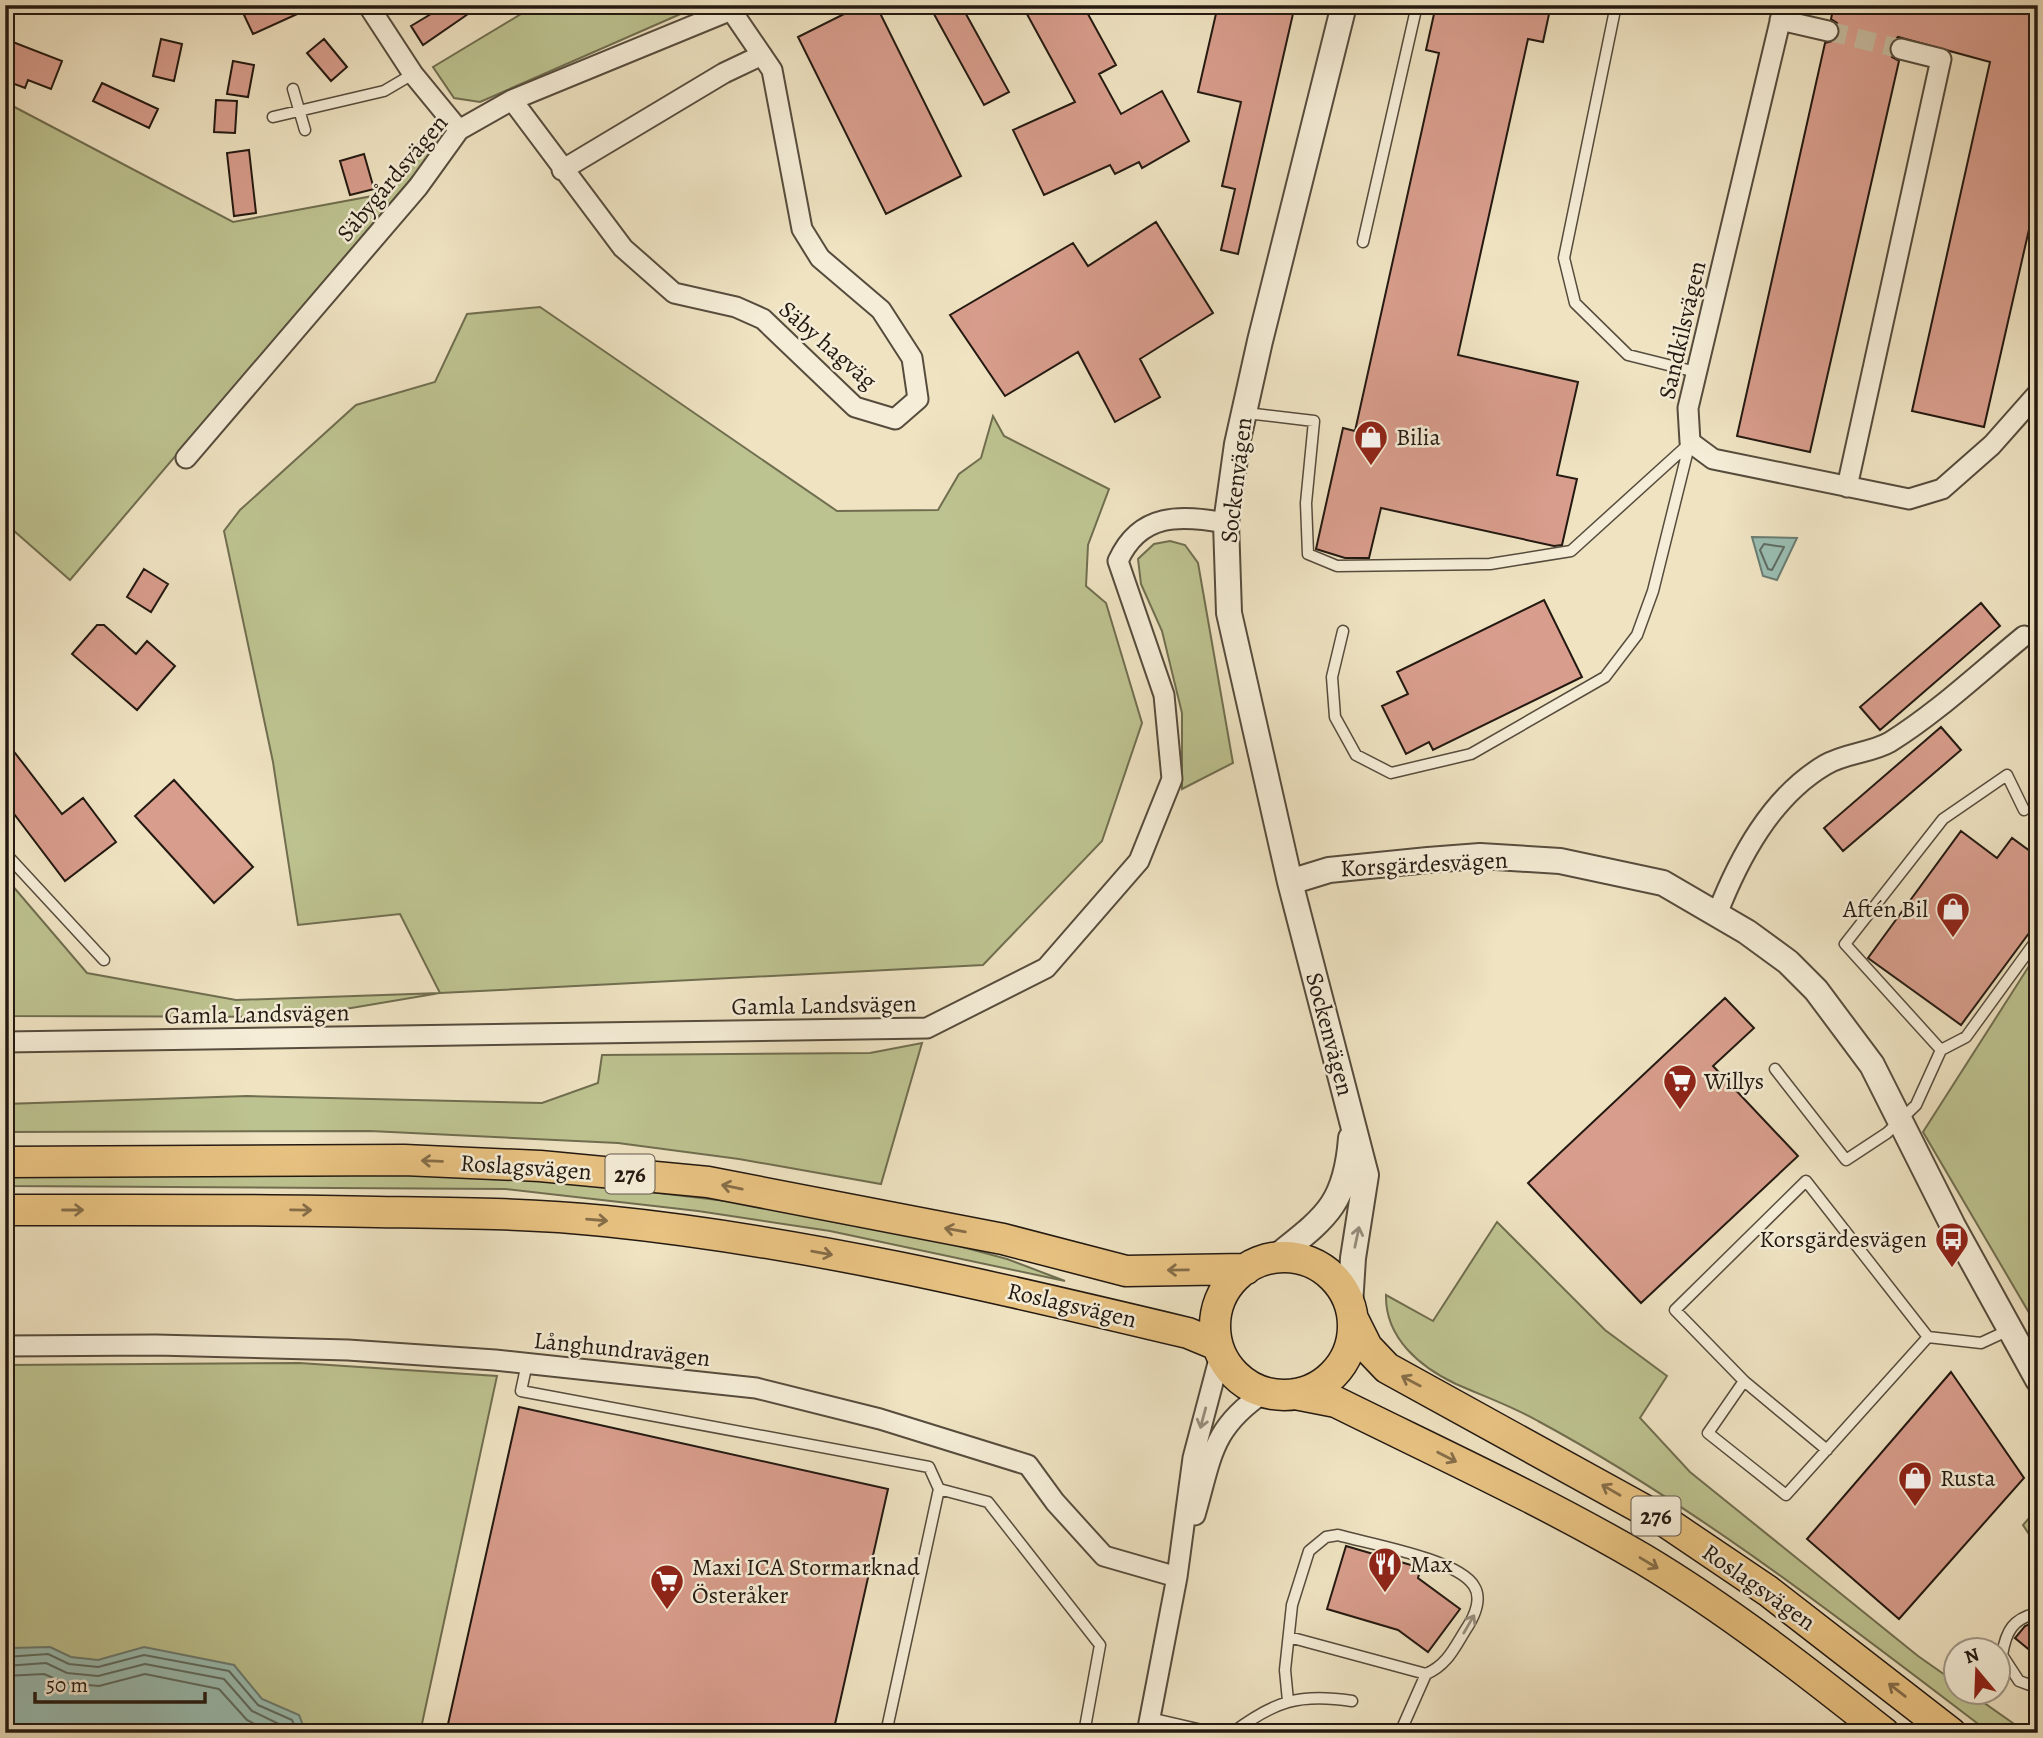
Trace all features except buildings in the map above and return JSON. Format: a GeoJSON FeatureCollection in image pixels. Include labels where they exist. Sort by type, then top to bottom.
{"type":"FeatureCollection","features":[{"type":"Feature","properties":{"kind":"main road","name":"Roslagsvägen"},"geometry":{"type":"LineString","coordinates":[[5,1162],[404,1160],[540,1166],[708,1182],[1003,1239],[1126,1271],[1246,1269]]}},
{"type":"Feature","properties":{"kind":"main road","name":"Roslagsvägen"},"geometry":{"type":"LineString","coordinates":[[5,1210],[254,1209],[488,1213],[606,1221],[682,1230],[855,1259],[1163,1326],[1219,1348]]}},
{"type":"Feature","properties":{"kind":"main road"},"geometry":{"type":"LineString","coordinates":[[1276,1257],[1308,1261],[1322,1268],[1335,1278],[1352,1312],[1352,1341],[1343,1362],[1323,1383],[1295,1394],[1265,1392],[1238,1377],[1219,1348],[1218,1307],[1233,1279],[1246,1269],[1276,1257]]}},
{"type":"Feature","properties":{"kind":"main road","name":"Roslagsvägen"},"geometry":{"type":"LineString","coordinates":[[1352,1312],[1367,1346],[1387,1368],[1666,1522],[1768,1591],[1951,1733]]}},
{"type":"Feature","properties":{"kind":"main road","name":"Roslagsvägen"},"geometry":{"type":"LineString","coordinates":[[1295,1394],[1336,1402],[1570,1518],[1643,1560],[1715,1604],[1884,1733]]}},
{"type":"Feature","properties":{"kind":"street","name":"Sockenvägen"},"geometry":{"type":"LineString","coordinates":[[1344,5],[1244,413],[1226,523],[1229,613],[1290,882],[1366,1175],[1353,1258],[1352,1312]]}},
{"type":"Feature","properties":{"kind":"street"},"geometry":{"type":"LineString","coordinates":[[375,8],[413,74],[459,130]]}},
{"type":"Feature","properties":{"kind":"street","name":"Säby hagväg"},"geometry":{"type":"LineString","coordinates":[[512,100],[623,248],[674,293],[736,307],[763,319],[855,407],[895,419],[918,399],[912,358],[881,310],[820,258],[802,229],[772,71],[736,8]]}},
{"type":"Feature","properties":{"kind":"street","name":"Säbygårdsvägen"},"geometry":{"type":"LineString","coordinates":[[186,457],[418,187],[459,130],[512,100],[736,8]]}},
{"type":"Feature","properties":{"kind":"street","name":"Sandkilsvägen"},"geometry":{"type":"LineString","coordinates":[[1690,442],[1688,408],[1782,13]]}},
{"type":"Feature","properties":{"kind":"street"},"geometry":{"type":"LineString","coordinates":[[1782,13],[1828,32]]}},
{"type":"Feature","properties":{"kind":"street"},"geometry":{"type":"LineString","coordinates":[[1847,487],[1941,59],[1901,49]]}},
{"type":"Feature","properties":{"kind":"street"},"geometry":{"type":"LineString","coordinates":[[562,170],[723,73],[762,55]]}},
{"type":"Feature","properties":{"kind":"street"},"geometry":{"type":"LineString","coordinates":[[1690,442],[1713,459],[1909,499],[1942,489],[1992,445],[2038,393]]}},
{"type":"Feature","properties":{"kind":"street","name":"Gamla Landsvägen"},"geometry":{"type":"LineString","coordinates":[[5,1042],[926,1028],[1046,968],[1139,861],[1172,779],[1164,695],[1118,561],[1126,542],[1157,520],[1194,517],[1226,523]]}},
{"type":"Feature","properties":{"kind":"street"},"geometry":{"type":"LineString","coordinates":[[1717,914],[1726,891],[1759,831],[1786,797],[1825,765],[1887,744],[2024,636]]}},
{"type":"Feature","properties":{"kind":"street","name":"Korsgärdesvägen"},"geometry":{"type":"LineString","coordinates":[[1290,882],[1329,870],[1480,856],[1560,862],[1663,883],[1717,914],[1788,961],[1816,990],[1872,1065],[2038,1380]]}},
{"type":"Feature","properties":{"kind":"street","name":"Sockenvägen"},"geometry":{"type":"LineString","coordinates":[[1276,1257],[1335,1206],[1349,1168],[1353,1120]]}},
{"type":"Feature","properties":{"kind":"street","name":"Långhundravägen"},"geometry":{"type":"LineString","coordinates":[[5,1346],[156,1345],[348,1350],[527,1363],[756,1388],[880,1419],[1028,1465],[1055,1502],[1104,1556],[1177,1577]]}},
{"type":"Feature","properties":{"kind":"street"},"geometry":{"type":"LineString","coordinates":[[1148,1725],[1163,1661],[1177,1577],[1192,1458],[1219,1348]]}},
{"type":"Feature","properties":{"kind":"street"},"geometry":{"type":"LineString","coordinates":[[1177,1577],[1218,1435],[1240,1408],[1265,1392]]}},
{"type":"Feature","properties":{"kind":"lane"},"geometry":{"type":"LineString","coordinates":[[1363,242],[1417,5]]}},
{"type":"Feature","properties":{"kind":"lane"},"geometry":{"type":"LineString","coordinates":[[1616,5],[1564,258],[1576,303],[1628,355],[1696,372]]}},
{"type":"Feature","properties":{"kind":"lane"},"geometry":{"type":"LineString","coordinates":[[273,117],[384,91],[413,74]]}},
{"type":"Feature","properties":{"kind":"lane"},"geometry":{"type":"LineString","coordinates":[[293,89],[305,130]]}},
{"type":"Feature","properties":{"kind":"lane"},"geometry":{"type":"LineString","coordinates":[[1244,413],[1314,421],[1306,503],[1308,554],[1337,566],[1490,564],[1571,551],[1690,442]]}},
{"type":"Feature","properties":{"kind":"lane"},"geometry":{"type":"LineString","coordinates":[[1343,631],[1332,677],[1335,717],[1356,755],[1391,773],[1471,754],[1605,677],[1637,635],[1653,591],[1690,442]]}},
{"type":"Feature","properties":{"kind":"lane"},"geometry":{"type":"LineString","coordinates":[[1941,1050],[1845,944],[1943,819],[2007,775],[2024,810]]}},
{"type":"Feature","properties":{"kind":"lane"},"geometry":{"type":"LineString","coordinates":[[5,853],[104,960]]}},
{"type":"Feature","properties":{"kind":"lane"},"geometry":{"type":"LineString","coordinates":[[1775,1069],[1846,1160],[1901,1121],[1916,1105],[1941,1050],[1966,1037],[2038,938]]}},
{"type":"Feature","properties":{"kind":"lane"},"geometry":{"type":"LineString","coordinates":[[1827,1450],[1744,1381],[1675,1310],[1806,1181],[1928,1337],[1981,1343],[2010,1330]]}},
{"type":"Feature","properties":{"kind":"lane"},"geometry":{"type":"LineString","coordinates":[[1744,1381],[1708,1433],[1786,1496],[1928,1337]]}},
{"type":"Feature","properties":{"kind":"lane"},"geometry":{"type":"LineString","coordinates":[[527,1363],[521,1391],[929,1467],[939,1489],[886,1733]]}},
{"type":"Feature","properties":{"kind":"lane"},"geometry":{"type":"LineString","coordinates":[[939,1489],[988,1502],[1100,1646],[1084,1733]]}},
{"type":"Feature","properties":{"kind":"lane"},"geometry":{"type":"LineString","coordinates":[[1288,1701],[1285,1670],[1292,1605],[1309,1551],[1326,1537],[1338,1535],[1448,1566],[1467,1577],[1476,1587],[1478,1598],[1474,1617],[1441,1668],[1426,1674],[1289,1637]]}},
{"type":"Feature","properties":{"kind":"lane"},"geometry":{"type":"LineString","coordinates":[[2038,1613],[2021,1616],[2006,1633],[2002,1655],[2019,1681],[2038,1688]]}},
{"type":"Feature","properties":{"kind":"lane"},"geometry":{"type":"LineString","coordinates":[[1403,1727],[1426,1674]]}},
{"type":"Feature","properties":{"kind":"lane"},"geometry":{"type":"LineString","coordinates":[[1232,1733],[1257,1715],[1288,1701],[1317,1696],[1352,1701]]}},
{"type":"Feature","properties":{"kind":"lane"},"geometry":{"type":"LineString","coordinates":[[1148,1725],[1215,1733]]}},
{"type":"Feature","properties":{"kind":"green space"},"geometry":{"type":"Polygon","coordinates":[[[536,5],[701,5],[480,102],[454,98],[433,67],[536,5]]]}},
{"type":"Feature","properties":{"kind":"green space"},"geometry":{"type":"Polygon","coordinates":[[[5,102],[233,222],[383,194],[428,130],[438,147],[70,580],[5,523],[5,102]]]}},
{"type":"Feature","properties":{"kind":"green space"},"geometry":{"type":"Polygon","coordinates":[[[540,307],[837,511],[938,510],[959,474],[981,458],[993,416],[1004,436],[1109,489],[1088,545],[1086,586],[1106,603],[1142,723],[1102,841],[983,965],[440,993],[400,914],[298,925],[273,762],[224,531],[240,510],[356,405],[435,382],[467,314],[540,307]]]}},
{"type":"Feature","properties":{"kind":"green space"},"geometry":{"type":"Polygon","coordinates":[[[1170,541],[1185,545],[1198,563],[1233,763],[1182,789],[1182,713],[1162,631],[1141,584],[1138,559],[1154,544],[1170,541]]]}},
{"type":"Feature","properties":{"kind":"green space"},"geometry":{"type":"Polygon","coordinates":[[[5,877],[87,973],[236,1000],[440,993],[298,1017],[5,1016],[5,877]]]}},
{"type":"Feature","properties":{"kind":"green space"},"geometry":{"type":"Polygon","coordinates":[[[2038,952],[2038,1328],[1923,1132],[2038,952]]]}},
{"type":"Feature","properties":{"kind":"green space"},"geometry":{"type":"Polygon","coordinates":[[[922,1043],[881,1184],[739,1159],[618,1143],[370,1131],[5,1132],[5,1104],[247,1096],[542,1103],[598,1083],[602,1055],[870,1053],[922,1043]]]}},
{"type":"Feature","properties":{"kind":"green space"},"geometry":{"type":"Polygon","coordinates":[[[293,1173],[515,1176],[768,1206],[907,1232],[1007,1259],[1065,1281],[830,1231],[698,1211],[505,1189],[5,1186],[5,1176],[293,1173]]]}},
{"type":"Feature","properties":{"kind":"green space"},"geometry":{"type":"Polygon","coordinates":[[[1497,1222],[1605,1330],[1667,1376],[1640,1418],[1690,1472],[1941,1672],[1941,1696],[1770,1568],[1656,1491],[1538,1421],[1456,1384],[1430,1369],[1398,1338],[1391,1325],[1386,1295],[1433,1321],[1497,1222]]]}},
{"type":"Feature","properties":{"kind":"green space"},"geometry":{"type":"Polygon","coordinates":[[[299,1363],[497,1376],[420,1733],[5,1733],[5,1365],[299,1363]]]}},
{"type":"Feature","properties":{"kind":"green space"},"geometry":{"type":"Polygon","coordinates":[[[2038,1508],[2038,1548],[2023,1525],[2038,1508]]]}},
{"type":"Feature","properties":{"kind":"green space"},"geometry":{"type":"Polygon","coordinates":[[[1954,1706],[1989,1706],[2027,1733],[1990,1733],[1954,1706]]]}},
{"type":"Feature","properties":{"kind":"water"},"geometry":{"type":"Polygon","coordinates":[[[1752,537],[1797,538],[1777,580],[1763,576],[1752,537]]]}},
{"type":"Feature","properties":{"kind":"water"},"geometry":{"type":"Polygon","coordinates":[[[50,1647],[71,1657],[98,1660],[144,1647],[234,1665],[262,1699],[299,1715],[306,1733],[5,1733],[5,1651],[11,1648],[50,1647]]]}},
{"type":"Feature","properties":{"kind":"tunnel"},"geometry":{"type":"LineString","coordinates":[[1828,31],[1901,49]]}},
{"type":"Feature","properties":{"kind":"place","name":"Bilia"},"geometry":{"type":"Point","coordinates":[1371,467]}},
{"type":"Feature","properties":{"kind":"place","name":"Aftén Bil"},"geometry":{"type":"Point","coordinates":[1953,939]}},
{"type":"Feature","properties":{"kind":"place","name":"Willys"},"geometry":{"type":"Point","coordinates":[1680,1111]}},
{"type":"Feature","properties":{"kind":"place","name":"Korsgärdesvägen"},"geometry":{"type":"Point","coordinates":[1952,1269]}},
{"type":"Feature","properties":{"kind":"place","name":"Rusta"},"geometry":{"type":"Point","coordinates":[1915,1508]}},
{"type":"Feature","properties":{"kind":"place","name":"Max"},"geometry":{"type":"Point","coordinates":[1385,1594]}},
{"type":"Feature","properties":{"kind":"place","name":"Maxi ICA Stormarknad Österåker"},"geometry":{"type":"Point","coordinates":[667,1611]}}]}
